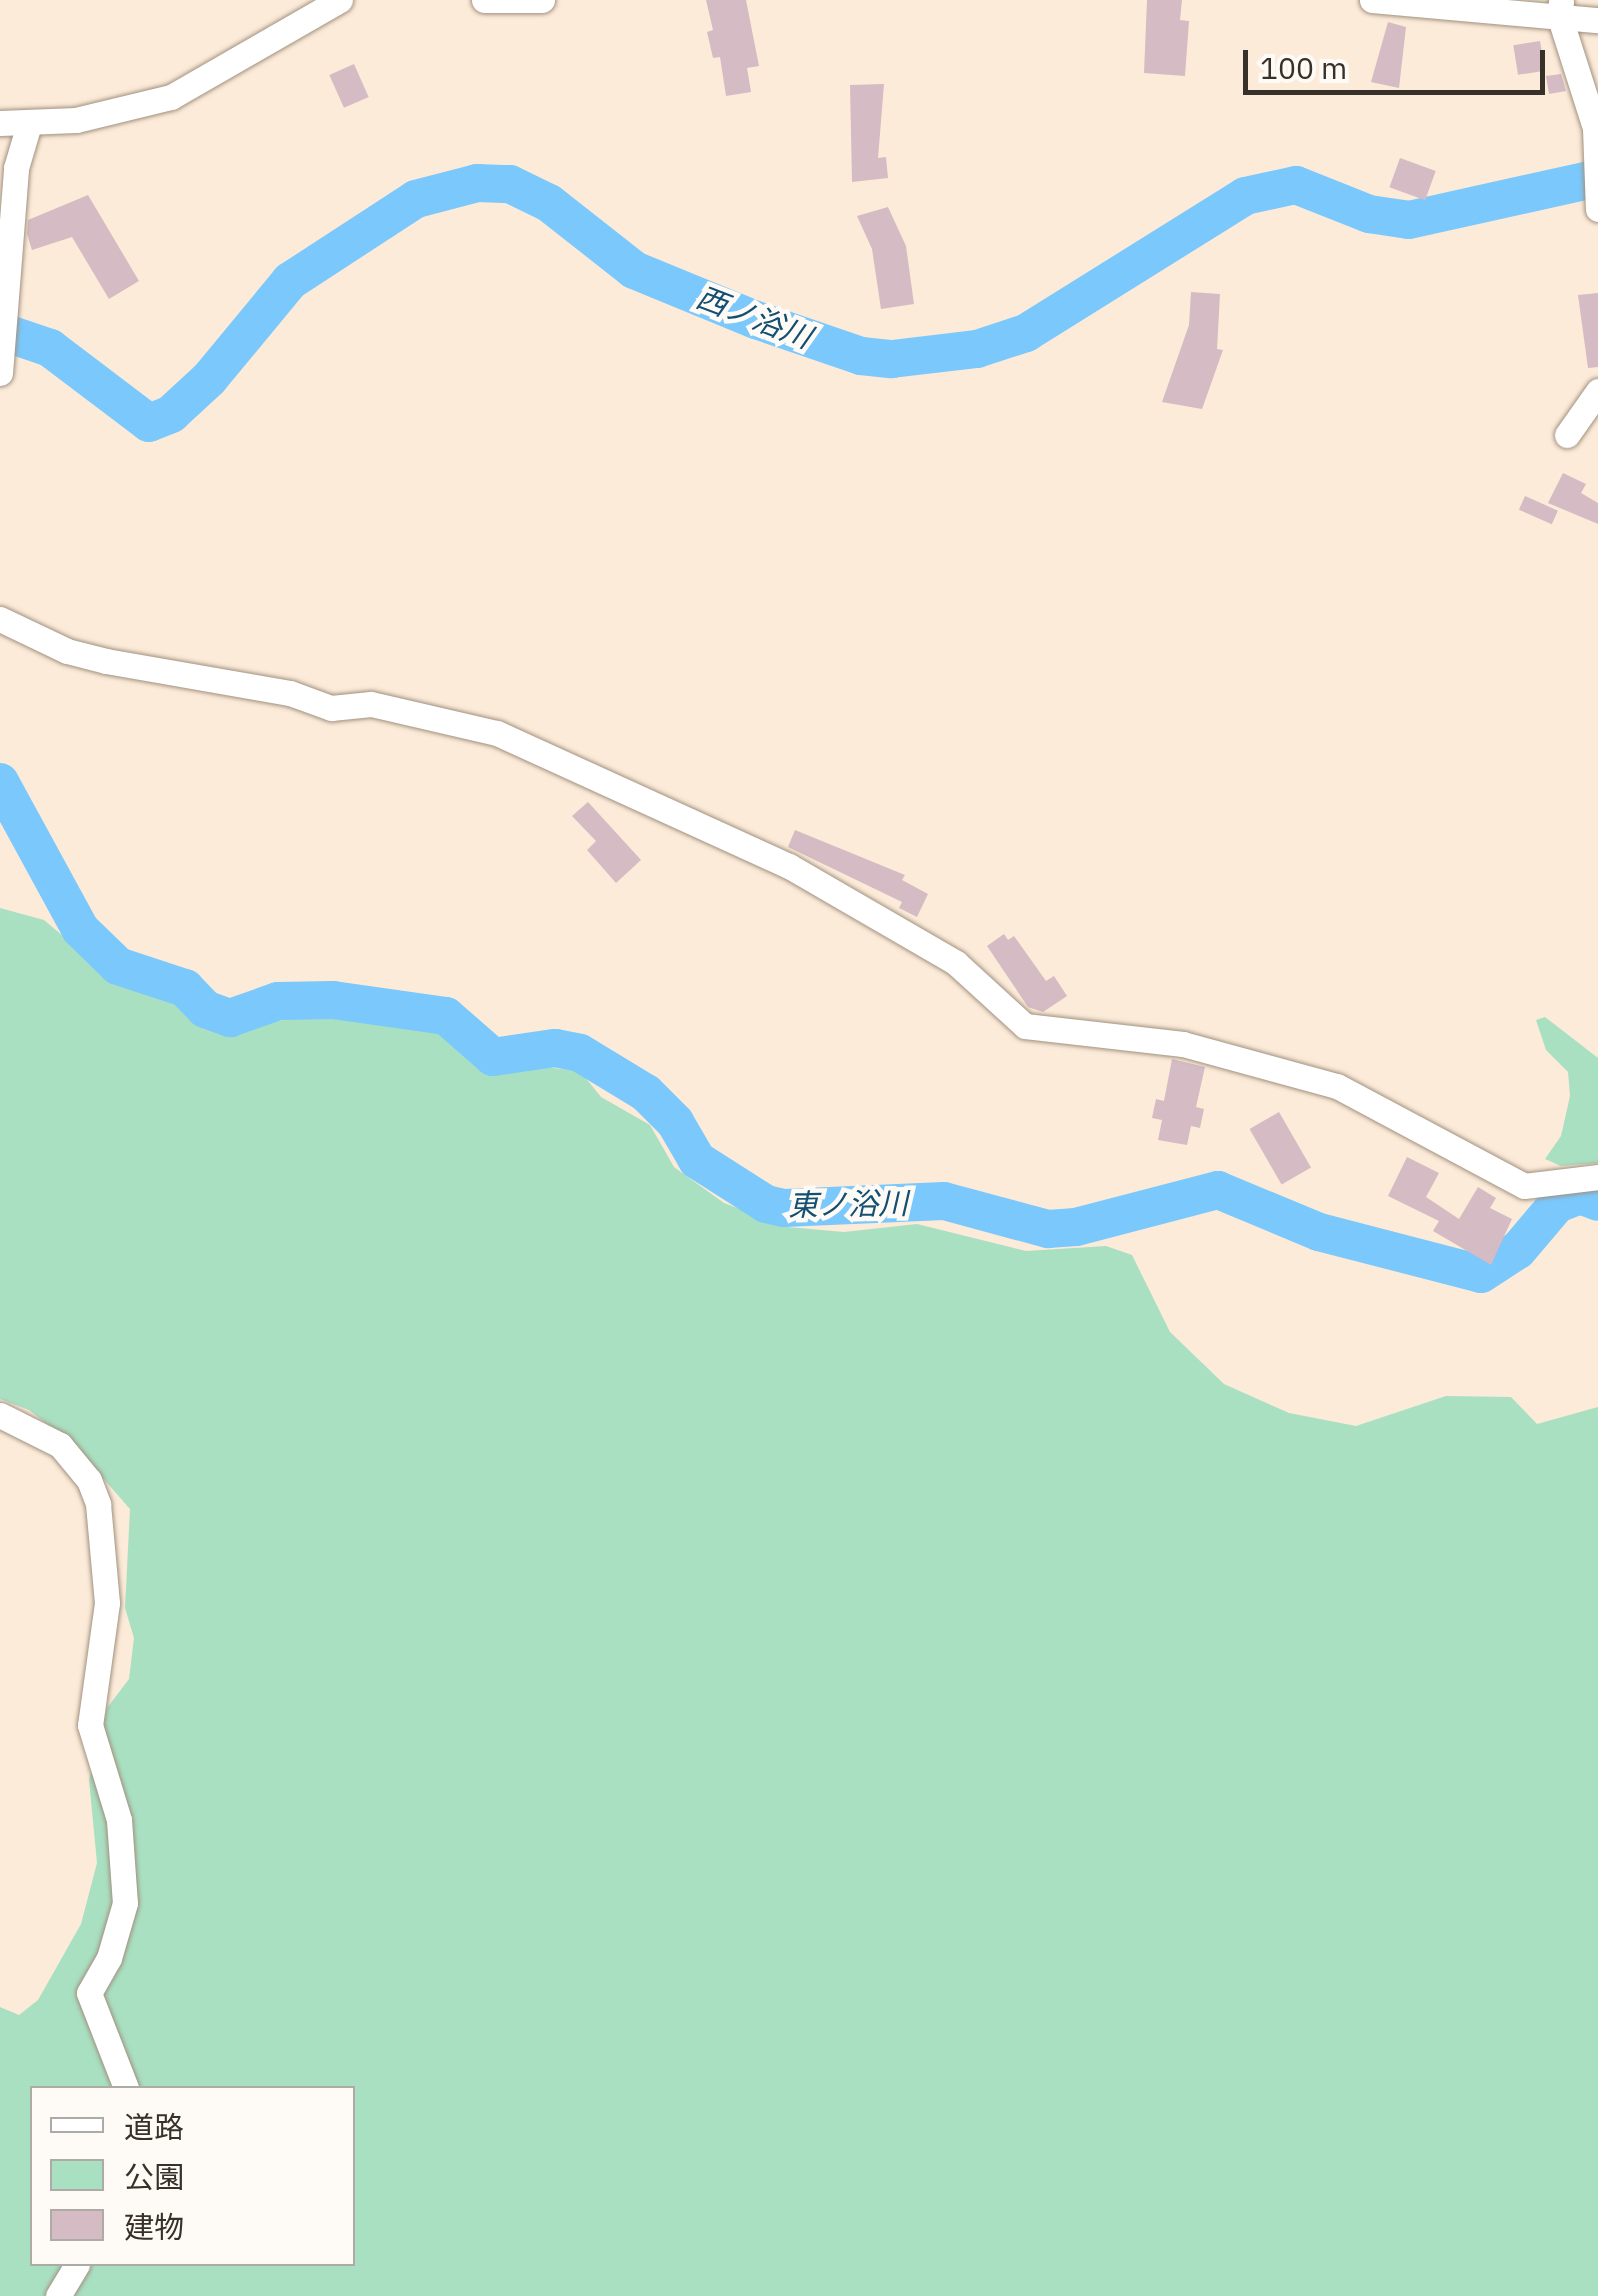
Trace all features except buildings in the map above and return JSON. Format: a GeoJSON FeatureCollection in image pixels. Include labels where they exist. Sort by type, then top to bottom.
{"type":"FeatureCollection","features":[{"type":"Feature","properties":{"kind":"street"},"geometry":{"type":"LineString","coordinates":[[0,123],[29,124],[171,97],[340,0]]}},
{"type":"Feature","properties":{"kind":"street"},"geometry":{"type":"LineString","coordinates":[[484,0],[542,0]]}},
{"type":"Feature","properties":{"kind":"street"},"geometry":{"type":"LineString","coordinates":[[1372,0],[1560,8],[1598,20]]}},
{"type":"Feature","properties":{"kind":"street"},"geometry":{"type":"LineString","coordinates":[[1560,8],[1595,128],[1598,209]]}},
{"type":"Feature","properties":{"kind":"street"},"geometry":{"type":"LineString","coordinates":[[0,373],[16,168],[29,124]]}},
{"type":"Feature","properties":{"kind":"street"},"geometry":{"type":"LineString","coordinates":[[1567,435],[1598,392]]}},
{"type":"Feature","properties":{"kind":"street"},"geometry":{"type":"LineString","coordinates":[[0,619],[67,651],[106,661],[290,693],[332,708],[371,704],[497,733],[789,866],[956,963],[1025,1026],[1184,1044],[1337,1086],[1524,1186],[1598,1177]]}},
{"type":"Feature","properties":{"kind":"street"},"geometry":{"type":"LineString","coordinates":[[0,1415],[60,1445],[89,1480],[98,1504],[107,1603],[90,1724],[120,1820],[125,1904],[110,1958],[89,1994],[125,2086]]}},
{"type":"Feature","properties":{"kind":"street"},"geometry":{"type":"LineString","coordinates":[[58,2296],[76,2266]]}},
{"type":"Feature","properties":{"kind":"green space"},"geometry":{"type":"Polygon","coordinates":[[[0,908],[44,920],[101,968],[132,985],[169,993],[204,1024],[225,1031],[325,1012],[414,1017],[481,1060],[580,1071],[601,1097],[650,1125],[674,1167],[724,1203],[788,1227],[844,1232],[917,1224],[1026,1251],[1106,1246],[1132,1255],[1170,1332],[1224,1384],[1289,1413],[1356,1426],[1446,1396],[1511,1397],[1537,1424],[1598,1407],[1598,2296],[0,2296],[0,2007],[19,2015],[38,2000],[81,1924],[97,1863],[89,1780],[107,1708],[129,1679],[134,1638],[125,1608],[130,1509],[73,1444],[29,1410],[0,1399],[0,908]]]}},
{"type":"Feature","properties":{"kind":"green space"},"geometry":{"type":"Polygon","coordinates":[[[1545,1017],[1598,1058],[1598,1163],[1561,1166],[1545,1159],[1561,1136],[1570,1096],[1568,1072],[1546,1050],[1536,1020],[1545,1017]]]}},
{"type":"Feature","properties":{"kind":"waterway","name":"西ノ浴川"},"geometry":{"type":"LineString","coordinates":[[0,331],[50,348],[149,423],[171,414],[209,379],[290,281],[416,199],[477,183],[510,184],[549,203],[634,270],[756,320],[861,356],[892,359],[977,349],[1026,333],[1245,196],[1296,185],[1369,214],[1409,220],[1598,178]]}},
{"type":"Feature","properties":{"kind":"waterway","name":"東ノ浴川"},"geometry":{"type":"LineString","coordinates":[[0,782],[80,929],[118,966],[185,988],[205,1009],[230,1018],[278,1001],[333,1000],[446,1016],[493,1057],[555,1048],[580,1053],[646,1093],[675,1122],[697,1160],[766,1204],[784,1208],[944,1201],[1048,1229],[1076,1227],[1218,1190],[1319,1232],[1481,1274],[1518,1250],[1557,1204],[1580,1195],[1598,1202]]}}]}
